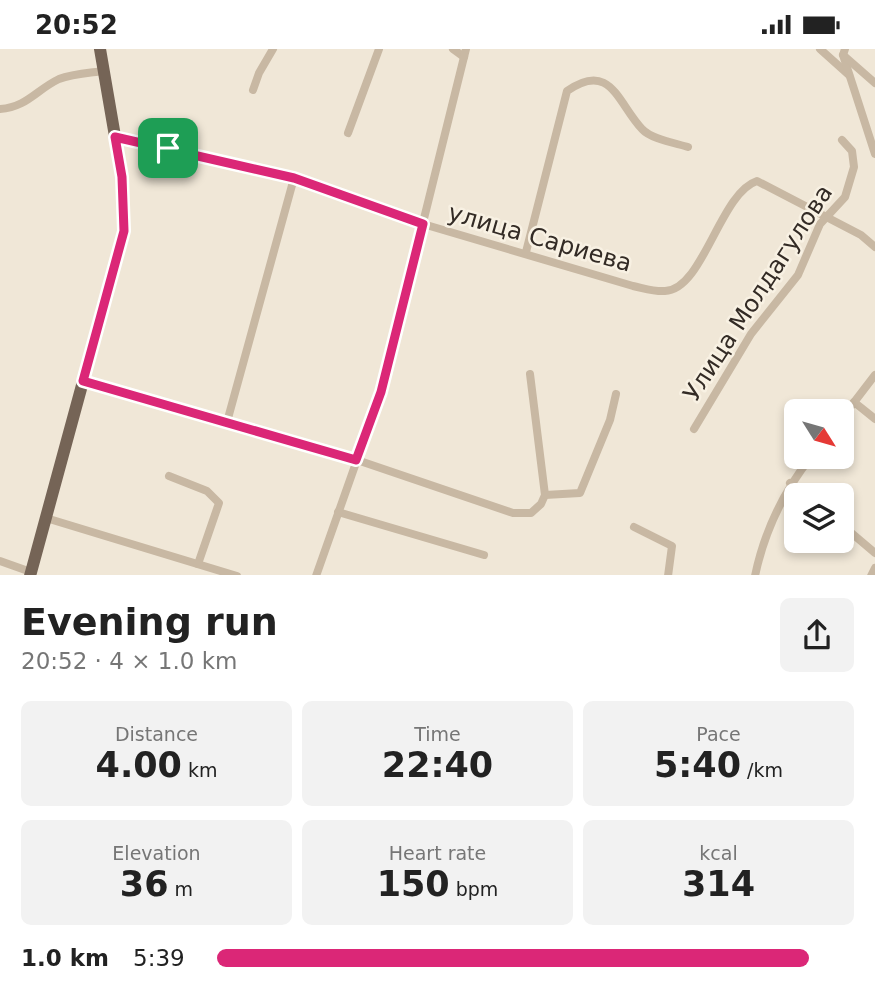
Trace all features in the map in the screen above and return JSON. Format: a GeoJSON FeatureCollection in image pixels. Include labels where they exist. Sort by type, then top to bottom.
{"type":"FeatureCollection","features":[{"type":"Feature","properties":{"kind":"main road"},"geometry":{"type":"LineString","coordinates":[[31,574],[124,231],[122,177],[100,49]]}},
{"type":"Feature","properties":{"kind":"street"},"geometry":{"type":"LineString","coordinates":[[253,90],[273,49]]}},
{"type":"Feature","properties":{"kind":"street"},"geometry":{"type":"LineString","coordinates":[[348,133],[379,49]]}},
{"type":"Feature","properties":{"kind":"street"},"geometry":{"type":"LineString","coordinates":[[316,575],[381,392],[465,53],[453,49]]}},
{"type":"Feature","properties":{"kind":"street"},"geometry":{"type":"LineString","coordinates":[[820,49],[849,75]]}},
{"type":"Feature","properties":{"kind":"street"},"geometry":{"type":"LineString","coordinates":[[844,52],[875,154]]}},
{"type":"Feature","properties":{"kind":"street"},"geometry":{"type":"LineString","coordinates":[[844,52],[875,83]]}},
{"type":"Feature","properties":{"kind":"street"},"geometry":{"type":"LineString","coordinates":[[0,109],[18,107],[42,88],[62,78],[103,71]]}},
{"type":"Feature","properties":{"kind":"street"},"geometry":{"type":"LineString","coordinates":[[526,252],[567,91],[590,81],[601,81],[614,89],[642,130],[688,148]]}},
{"type":"Feature","properties":{"kind":"street","name":"улица Сариева"},"geometry":{"type":"LineString","coordinates":[[115,137],[294,178],[423,224],[526,252],[633,286],[672,290],[686,280],[741,192],[750,184],[765,183],[825,216]]}},
{"type":"Feature","properties":{"kind":"street","name":"Улица Молдагулова"},"geometry":{"type":"LineString","coordinates":[[694,429],[751,334],[798,275],[825,216],[845,197],[855,167],[852,151],[842,140]]}},
{"type":"Feature","properties":{"kind":"street"},"geometry":{"type":"LineString","coordinates":[[226,422],[294,178]]}},
{"type":"Feature","properties":{"kind":"street"},"geometry":{"type":"LineString","coordinates":[[825,216],[861,235],[875,247]]}},
{"type":"Feature","properties":{"kind":"street"},"geometry":{"type":"LineString","coordinates":[[83,381],[356,460],[513,513],[531,513],[541,504],[545,495],[530,374]]}},
{"type":"Feature","properties":{"kind":"street"},"geometry":{"type":"LineString","coordinates":[[875,375],[854,402],[875,419]]}},
{"type":"Feature","properties":{"kind":"street"},"geometry":{"type":"LineString","coordinates":[[545,495],[580,493],[610,420],[616,394]]}},
{"type":"Feature","properties":{"kind":"street"},"geometry":{"type":"LineString","coordinates":[[790,483],[801,469]]}},
{"type":"Feature","properties":{"kind":"street"},"geometry":{"type":"LineString","coordinates":[[169,476],[207,491],[219,503],[198,564]]}},
{"type":"Feature","properties":{"kind":"street"},"geometry":{"type":"LineString","coordinates":[[755,575],[760,553],[784,497]]}},
{"type":"Feature","properties":{"kind":"street"},"geometry":{"type":"LineString","coordinates":[[338,512],[484,555]]}},
{"type":"Feature","properties":{"kind":"street"},"geometry":{"type":"LineString","coordinates":[[46,518],[234,575]]}},
{"type":"Feature","properties":{"kind":"street"},"geometry":{"type":"LineString","coordinates":[[634,527],[672,546],[668,575]]}},
{"type":"Feature","properties":{"kind":"street"},"geometry":{"type":"LineString","coordinates":[[854,535],[875,553]]}},
{"type":"Feature","properties":{"kind":"street"},"geometry":{"type":"LineString","coordinates":[[0,561],[31,574]]}},
{"type":"Feature","properties":{"kind":"route"},"geometry":{"type":"LineString","coordinates":[[115,137],[168,148],[294,178],[423,224],[381,392],[356,460],[83,381],[124,231],[122,177],[115,137]]}}]}
